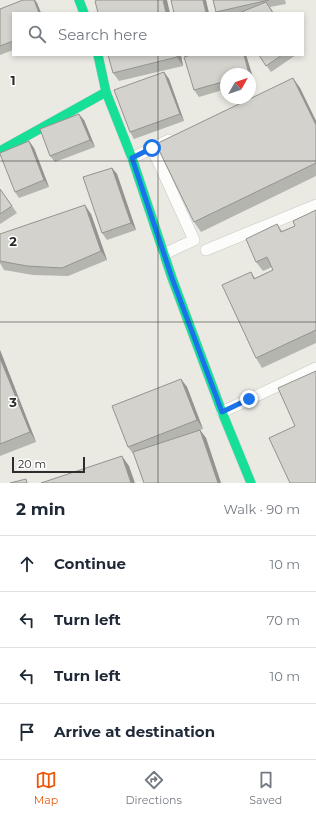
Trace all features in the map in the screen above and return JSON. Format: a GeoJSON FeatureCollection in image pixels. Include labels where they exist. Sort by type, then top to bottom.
{"type":"FeatureCollection","features":[{"type":"Feature","properties":{"kind":"street"},"geometry":{"type":"LineString","coordinates":[[79,0],[84,12]]}},
{"type":"Feature","properties":{"kind":"street"},"geometry":{"type":"LineString","coordinates":[[98,56],[106,92],[132,158],[164,254],[222,412],[251,483]]}},
{"type":"Feature","properties":{"kind":"street"},"geometry":{"type":"LineString","coordinates":[[0,151],[106,92]]}},
{"type":"Feature","properties":{"kind":"lane"},"geometry":{"type":"LineString","coordinates":[[132,158],[180,135]]}},
{"type":"Feature","properties":{"kind":"lane"},"geometry":{"type":"LineString","coordinates":[[152,148],[194,240],[164,254]]}},
{"type":"Feature","properties":{"kind":"lane"},"geometry":{"type":"LineString","coordinates":[[206,250],[316,205]]}},
{"type":"Feature","properties":{"kind":"lane"},"geometry":{"type":"LineString","coordinates":[[222,412],[316,368]]}},
{"type":"Feature","properties":{"kind":"building"},"geometry":{"type":"Polygon","coordinates":[[[23,0],[34,0],[39,12],[12,12],[12,41],[0,46],[0,9],[23,0]]]}},
{"type":"Feature","properties":{"kind":"building"},"geometry":{"type":"Polygon","coordinates":[[[163,0],[166,12],[98,12],[95,1],[163,0]]]}},
{"type":"Feature","properties":{"kind":"building"},"geometry":{"type":"Polygon","coordinates":[[[171,0],[203,0],[206,12],[174,12],[171,0]]]}},
{"type":"Feature","properties":{"kind":"building"},"geometry":{"type":"Polygon","coordinates":[[[213,0],[269,0],[216,12],[213,0]]]}},
{"type":"Feature","properties":{"kind":"building"},"geometry":{"type":"Polygon","coordinates":[[[266,2],[272,12],[241,12],[266,2]]]}},
{"type":"Feature","properties":{"kind":"building"},"geometry":{"type":"Polygon","coordinates":[[[108,56],[177,56],[177,57],[113,73],[108,56]]]}},
{"type":"Feature","properties":{"kind":"building"},"geometry":{"type":"Polygon","coordinates":[[[244,56],[247,68],[220,68],[220,83],[194,90],[184,57],[244,56]]]}},
{"type":"Feature","properties":{"kind":"building"},"geometry":{"type":"Polygon","coordinates":[[[260,56],[281,56],[266,66],[260,56]]]}},
{"type":"Feature","properties":{"kind":"building"},"geometry":{"type":"Polygon","coordinates":[[[164,72],[180,114],[130,132],[114,90],[164,72]]]}},
{"type":"Feature","properties":{"kind":"building"},"geometry":{"type":"Polygon","coordinates":[[[293,78],[316,125],[316,163],[194,222],[156,144],[239,104],[256,104],[256,96],[293,78]]]}},
{"type":"Feature","properties":{"kind":"building"},"geometry":{"type":"Polygon","coordinates":[[[79,114],[90,140],[50,156],[40,129],[79,114]]]}},
{"type":"Feature","properties":{"kind":"building"},"geometry":{"type":"Polygon","coordinates":[[[29,141],[44,180],[15,192],[0,153],[29,141]]]}},
{"type":"Feature","properties":{"kind":"building"},"geometry":{"type":"Polygon","coordinates":[[[112,168],[131,223],[102,233],[83,177],[112,168]]]}},
{"type":"Feature","properties":{"kind":"building"},"geometry":{"type":"Polygon","coordinates":[[[0,189],[12,206],[0,214],[0,189]]]}},
{"type":"Feature","properties":{"kind":"building"},"geometry":{"type":"Polygon","coordinates":[[[85,205],[101,251],[62,268],[27,266],[0,261],[0,234],[85,205]]]}},
{"type":"Feature","properties":{"kind":"building"},"geometry":{"type":"Polygon","coordinates":[[[316,210],[316,330],[256,358],[222,285],[251,272],[254,279],[273,270],[267,257],[256,262],[246,239],[277,224],[281,232],[295,226],[293,221],[316,210]]]}},
{"type":"Feature","properties":{"kind":"building"},"geometry":{"type":"Polygon","coordinates":[[[0,358],[30,432],[0,444],[0,358]]]}},
{"type":"Feature","properties":{"kind":"building"},"geometry":{"type":"Polygon","coordinates":[[[316,371],[316,483],[290,483],[269,438],[295,426],[278,388],[316,371]]]}},
{"type":"Feature","properties":{"kind":"building"},"geometry":{"type":"Polygon","coordinates":[[[181,379],[197,420],[128,447],[112,406],[181,379]]]}},
{"type":"Feature","properties":{"kind":"building"},"geometry":{"type":"Polygon","coordinates":[[[200,430],[218,483],[144,483],[133,452],[200,430]]]}},
{"type":"Feature","properties":{"kind":"building"},"geometry":{"type":"Polygon","coordinates":[[[122,456],[131,483],[41,483],[122,456]]]}},
{"type":"Feature","properties":{"kind":"building"},"geometry":{"type":"Polygon","coordinates":[[[26,479],[27,483],[10,483],[26,479]]]}},
{"type":"Feature","properties":{"kind":"traffic: fast"},"geometry":{"type":"LineString","coordinates":[[79,0],[84,12]]}},
{"type":"Feature","properties":{"kind":"traffic: fast"},"geometry":{"type":"LineString","coordinates":[[98,56],[106,92],[132,158],[172,278],[222,412],[251,483]]}},
{"type":"Feature","properties":{"kind":"traffic: fast"},"geometry":{"type":"LineString","coordinates":[[0,151],[106,92]]}},
{"type":"Feature","properties":{"kind":"route"},"geometry":{"type":"LineString","coordinates":[[152,148],[132,158],[172,278],[222,412],[249,399]]}}]}
